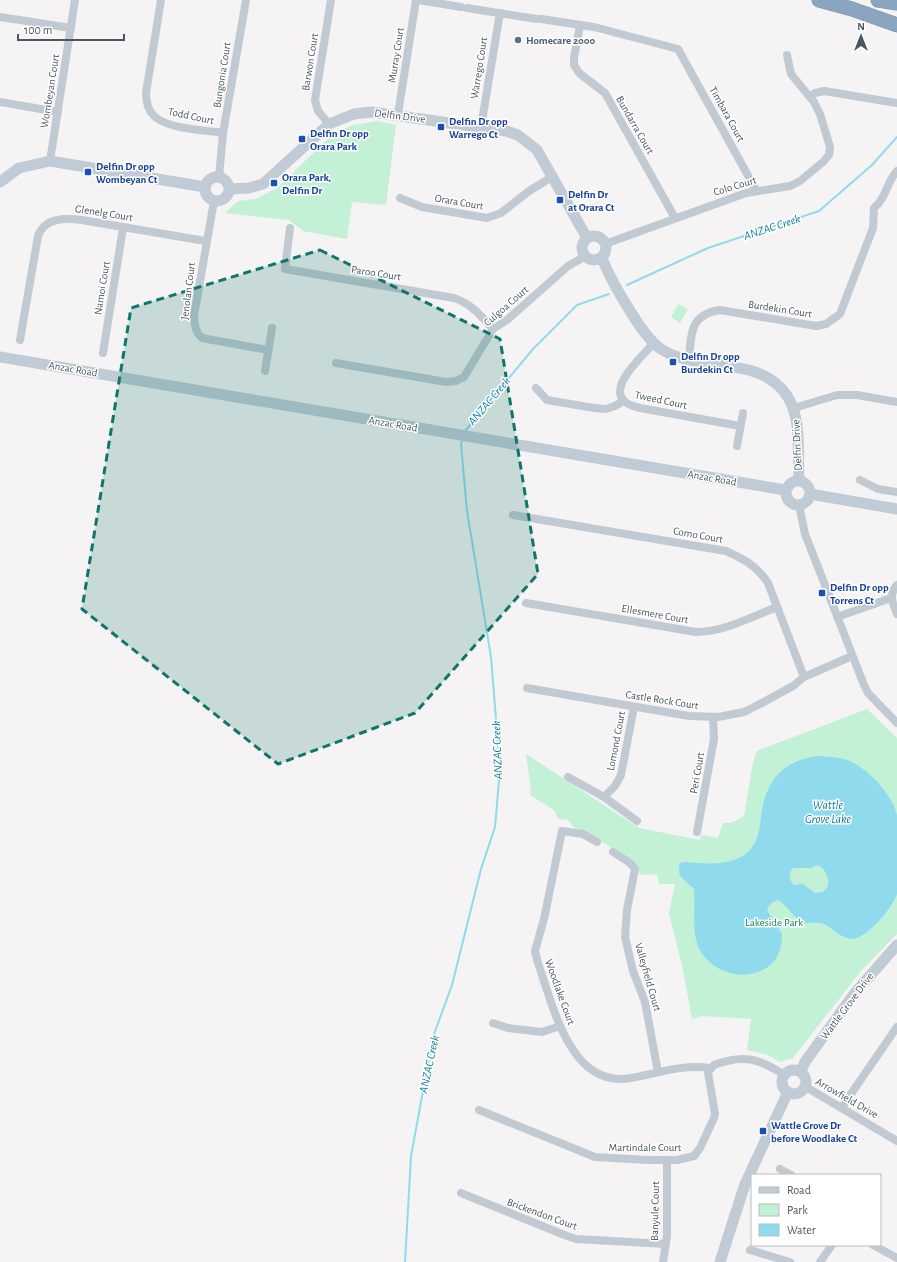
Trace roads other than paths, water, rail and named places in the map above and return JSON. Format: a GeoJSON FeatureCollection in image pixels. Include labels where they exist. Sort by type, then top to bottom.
{"type":"FeatureCollection","features":[{"type":"Feature","properties":{"kind":"highway"},"geometry":{"type":"LineString","coordinates":[[819,0],[852,9],[897,25]]}},
{"type":"Feature","properties":{"kind":"highway"},"geometry":{"type":"LineString","coordinates":[[878,0],[897,4]]}},
{"type":"Feature","properties":{"kind":"street","name":"Wombeyan Court"},"geometry":{"type":"LineString","coordinates":[[50,162],[76,0]]}},
{"type":"Feature","properties":{"kind":"street","name":"Todd Court"},"geometry":{"type":"LineString","coordinates":[[161,0],[146,93],[146,102],[154,116],[169,124],[224,133]]}},
{"type":"Feature","properties":{"kind":"street","name":"Bungonia Court"},"geometry":{"type":"LineString","coordinates":[[219,177],[224,133],[246,0]]}},
{"type":"Feature","properties":{"kind":"street","name":"Barwon Court"},"geometry":{"type":"LineString","coordinates":[[329,124],[318,111],[315,100],[331,0]]}},
{"type":"Feature","properties":{"kind":"street","name":"Murray Court"},"geometry":{"type":"LineString","coordinates":[[398,114],[416,0]]}},
{"type":"Feature","properties":{"kind":"street"},"geometry":{"type":"LineString","coordinates":[[419,0],[580,26]]}},
{"type":"Feature","properties":{"kind":"street","name":"Warrego Court"},"geometry":{"type":"LineString","coordinates":[[481,127],[500,13]]}},
{"type":"Feature","properties":{"kind":"street"},"geometry":{"type":"LineString","coordinates":[[0,17],[71,28]]}},
{"type":"Feature","properties":{"kind":"street","name":"Timbara Court"},"geometry":{"type":"LineString","coordinates":[[580,26],[602,28],[678,49],[756,190]]}},
{"type":"Feature","properties":{"kind":"street","name":"Bundarra Court"},"geometry":{"type":"LineString","coordinates":[[580,26],[574,65],[579,73],[604,93],[675,218]]}},
{"type":"Feature","properties":{"kind":"street","name":"Colo Court"},"geometry":{"type":"LineString","coordinates":[[605,244],[756,190],[790,186],[812,172],[828,155],[830,151],[829,143],[820,114],[810,97],[791,74],[786,55]]}},
{"type":"Feature","properties":{"kind":"street"},"geometry":{"type":"LineString","coordinates":[[810,97],[815,93],[824,90],[897,103]]}},
{"type":"Feature","properties":{"kind":"street"},"geometry":{"type":"LineString","coordinates":[[0,102],[58,112]]}},
{"type":"Feature","properties":{"kind":"street","name":"Delfin Drive"},"geometry":{"type":"LineString","coordinates":[[230,189],[249,188],[263,184],[329,124],[342,118],[364,112],[398,114],[481,127],[518,135],[537,150],[587,238]]}},
{"type":"Feature","properties":{"kind":"street"},"geometry":{"type":"LineString","coordinates":[[0,182],[19,168],[50,162],[205,187]]}},
{"type":"Feature","properties":{"kind":"street","name":"Burdekin Court"},"geometry":{"type":"LineString","coordinates":[[689,360],[690,344],[696,321],[702,314],[710,311],[720,310],[816,326],[826,324],[840,314],[873,228],[874,208],[882,202],[893,176],[897,171]]}},
{"type":"Feature","properties":{"kind":"street"},"geometry":{"type":"LineString","coordinates":[[219,177],[226,181],[230,189],[225,199],[214,202],[208,198],[205,187],[209,180],[219,177]]}},
{"type":"Feature","properties":{"kind":"street","name":"Orara Court"},"geometry":{"type":"LineString","coordinates":[[400,198],[422,207],[486,218],[501,213],[529,191],[552,177]]}},
{"type":"Feature","properties":{"kind":"street","name":"Jenolan Court"},"geometry":{"type":"LineString","coordinates":[[214,202],[194,316],[198,333],[202,338],[212,341],[268,350]]}},
{"type":"Feature","properties":{"kind":"street","name":"Glenelg Court"},"geometry":{"type":"LineString","coordinates":[[20,340],[40,230],[56,220],[69,219],[206,241]]}},
{"type":"Feature","properties":{"kind":"street","name":"Namoi Court"},"geometry":{"type":"LineString","coordinates":[[103,353],[124,228]]}},
{"type":"Feature","properties":{"kind":"street","name":"Paroo Court"},"geometry":{"type":"LineString","coordinates":[[290,228],[285,269],[416,291],[465,301],[475,308],[493,329]]}},
{"type":"Feature","properties":{"kind":"street"},"geometry":{"type":"LineString","coordinates":[[598,237],[605,244],[606,252],[602,258],[590,261],[584,257],[581,246],[587,238],[598,237]]}},
{"type":"Feature","properties":{"kind":"street","name":"Culgoa Court"},"geometry":{"type":"LineString","coordinates":[[336,363],[446,382],[456,381],[464,377],[493,329],[507,320],[568,266],[584,257]]}},
{"type":"Feature","properties":{"kind":"street","name":"Delfin Drive"},"geometry":{"type":"LineString","coordinates":[[602,258],[642,330],[653,344],[671,355],[689,360],[751,370],[761,374],[780,387],[794,408],[798,425],[799,480]]}},
{"type":"Feature","properties":{"kind":"street"},"geometry":{"type":"LineString","coordinates":[[265,371],[272,328]]}},
{"type":"Feature","properties":{"kind":"street","name":"Tweed Court"},"geometry":{"type":"LineString","coordinates":[[653,344],[624,376],[620,392],[623,401],[630,406],[740,426]]}},
{"type":"Feature","properties":{"kind":"street","name":"Anzac Road"},"geometry":{"type":"LineString","coordinates":[[0,356],[459,436],[785,490]]}},
{"type":"Feature","properties":{"kind":"street"},"geometry":{"type":"LineString","coordinates":[[536,388],[547,400],[594,408],[606,409],[623,401]]}},
{"type":"Feature","properties":{"kind":"street"},"geometry":{"type":"LineString","coordinates":[[794,408],[837,395],[857,395],[897,402]]}},
{"type":"Feature","properties":{"kind":"street"},"geometry":{"type":"LineString","coordinates":[[737,446],[743,413]]}},
{"type":"Feature","properties":{"kind":"street"},"geometry":{"type":"LineString","coordinates":[[799,480],[807,484],[810,494],[806,502],[799,505],[788,501],[785,490],[790,483],[799,480]]}},
{"type":"Feature","properties":{"kind":"street"},"geometry":{"type":"LineString","coordinates":[[860,480],[878,489],[897,492]]}},
{"type":"Feature","properties":{"kind":"street"},"geometry":{"type":"LineString","coordinates":[[810,494],[897,508]]}},
{"type":"Feature","properties":{"kind":"street"},"geometry":{"type":"LineString","coordinates":[[799,505],[805,534],[852,656],[868,693],[897,723]]}},
{"type":"Feature","properties":{"kind":"street","name":"Como Court"},"geometry":{"type":"LineString","coordinates":[[513,515],[726,551],[751,563],[761,571],[768,583],[804,677]]}},
{"type":"Feature","properties":{"kind":"street"},"geometry":{"type":"LineString","coordinates":[[897,586],[892,593],[891,598],[897,614]]}},
{"type":"Feature","properties":{"kind":"street"},"geometry":{"type":"LineString","coordinates":[[837,617],[891,598]]}},
{"type":"Feature","properties":{"kind":"street","name":"Ellesmere Court"},"geometry":{"type":"LineString","coordinates":[[526,603],[696,632],[709,632],[721,629],[778,607]]}},
{"type":"Feature","properties":{"kind":"street","name":"Castle Rock Court"},"geometry":{"type":"LineString","coordinates":[[526,688],[689,716],[713,717],[744,712],[784,691],[804,677],[852,656]]}},
{"type":"Feature","properties":{"kind":"street","name":"Lomond Court"},"geometry":{"type":"LineString","coordinates":[[604,798],[615,786],[621,775],[634,707]]}},
{"type":"Feature","properties":{"kind":"street","name":"Peri Court"},"geometry":{"type":"LineString","coordinates":[[697,832],[714,739],[713,717]]}},
{"type":"Feature","properties":{"kind":"street"},"geometry":{"type":"LineString","coordinates":[[568,777],[604,798],[637,821]]}},
{"type":"Feature","properties":{"kind":"street","name":"Woodlake Court"},"geometry":{"type":"LineString","coordinates":[[597,842],[584,834],[562,832],[544,919],[535,951],[560,1026],[576,1055],[590,1068],[601,1074],[613,1077],[630,1078],[695,1066],[710,1068]]}},
{"type":"Feature","properties":{"kind":"street","name":"Valleyfield Court"},"geometry":{"type":"LineString","coordinates":[[612,852],[630,863],[635,869],[626,915],[626,937],[633,971],[645,1002],[658,1072]]}},
{"type":"Feature","properties":{"kind":"street","name":"Wattle Grove Drive"},"geometry":{"type":"LineString","coordinates":[[801,1071],[809,1057],[854,994],[897,945]]}},
{"type":"Feature","properties":{"kind":"street"},"geometry":{"type":"LineString","coordinates":[[493,1023],[508,1028],[542,1032],[560,1026]]}},
{"type":"Feature","properties":{"kind":"street"},"geometry":{"type":"LineString","coordinates":[[842,1107],[897,1027]]}},
{"type":"Feature","properties":{"kind":"street"},"geometry":{"type":"LineString","coordinates":[[710,1068],[720,1063],[751,1058],[766,1063],[784,1075]]}},
{"type":"Feature","properties":{"kind":"street","name":"Martindale Court"},"geometry":{"type":"LineString","coordinates":[[479,1110],[595,1157],[667,1160],[694,1156],[704,1141],[715,1114],[708,1072],[710,1068]]}},
{"type":"Feature","properties":{"kind":"street"},"geometry":{"type":"LineString","coordinates":[[792,1070],[801,1071],[806,1077],[806,1087],[798,1094],[788,1092],[782,1082],[784,1075],[792,1070]]}},
{"type":"Feature","properties":{"kind":"street","name":"Arrowfield Drive"},"geometry":{"type":"LineString","coordinates":[[806,1087],[897,1141]]}},
{"type":"Feature","properties":{"kind":"street"},"geometry":{"type":"LineString","coordinates":[[720,1262],[745,1184],[788,1092]]}},
{"type":"Feature","properties":{"kind":"street","name":"Banyule Court"},"geometry":{"type":"LineString","coordinates":[[663,1262],[666,1244],[667,1160]]}},
{"type":"Feature","properties":{"kind":"street"},"geometry":{"type":"LineString","coordinates":[[780,1169],[789,1174]]}},
{"type":"Feature","properties":{"kind":"street","name":"Brickendon Court"},"geometry":{"type":"LineString","coordinates":[[461,1193],[572,1238],[666,1244]]}},
{"type":"Feature","properties":{"kind":"street"},"geometry":{"type":"LineString","coordinates":[[820,1262],[831,1246]]}},
{"type":"Feature","properties":{"kind":"street"},"geometry":{"type":"LineString","coordinates":[[876,1246],[897,1258]]}},
{"type":"Feature","properties":{"kind":"street"},"geometry":{"type":"LineString","coordinates":[[750,1250],[790,1262]]}},
{"type":"Feature","properties":{"kind":"water","name":"Wattle Grove Lake"},"geometry":{"type":"Polygon","coordinates":[[[820,756],[850,761],[865,770],[879,784],[890,799],[897,815],[897,894],[895,900],[872,928],[859,937],[849,939],[841,936],[824,924],[806,923],[800,921],[778,900],[773,902],[767,910],[782,934],[780,950],[770,965],[761,971],[750,974],[728,972],[717,968],[708,961],[698,945],[694,929],[694,889],[680,875],[680,863],[711,863],[731,861],[748,852],[756,840],[763,803],[772,782],[787,767],[807,758],[820,756]],[[817,865],[811,868],[793,868],[790,874],[791,881],[794,885],[803,884],[815,893],[823,892],[828,886],[828,880],[825,871],[817,865]]]}},
{"type":"Feature","properties":{"kind":"waterway","name":"ANZAC Creek"},"geometry":{"type":"LineString","coordinates":[[627,285],[708,248],[819,211],[872,165],[897,137]]}},
{"type":"Feature","properties":{"kind":"waterway","name":"ANZAC Creek"},"geometry":{"type":"LineString","coordinates":[[465,431],[533,349],[577,305],[609,294]]}},
{"type":"Feature","properties":{"kind":"waterway","name":"ANZAC Creek"},"geometry":{"type":"LineString","coordinates":[[405,1262],[411,1156],[433,1037],[452,985],[481,869],[495,827],[500,769],[491,657],[467,511],[461,444],[463,439]]}},
{"type":"Feature","properties":{"kind":"place","name":"Homecare 2000"},"geometry":{"type":"Point","coordinates":[518,40]}},
{"type":"Feature","properties":{"kind":"place","name":"Delfin Dr opp Warrego Ct"},"geometry":{"type":"Point","coordinates":[441,127]}},
{"type":"Feature","properties":{"kind":"place","name":"Delfin Dr opp Orara Park"},"geometry":{"type":"Point","coordinates":[302,139]}},
{"type":"Feature","properties":{"kind":"place","name":"Delfin Dr opp Wombeyan Ct"},"geometry":{"type":"Point","coordinates":[88,172]}},
{"type":"Feature","properties":{"kind":"place","name":"Orara Park, Delfin Dr"},"geometry":{"type":"Point","coordinates":[274,183]}},
{"type":"Feature","properties":{"kind":"place","name":"Delfin Dr at Orara Ct"},"geometry":{"type":"Point","coordinates":[560,200]}},
{"type":"Feature","properties":{"kind":"place","name":"Delfin Dr opp Burdekin Ct"},"geometry":{"type":"Point","coordinates":[673,362]}},
{"type":"Feature","properties":{"kind":"place","name":"Delfin Dr opp Torrens Ct"},"geometry":{"type":"Point","coordinates":[822,593]}},
{"type":"Feature","properties":{"kind":"place","name":"Wattle Grove Dr before Woodlake Ct"},"geometry":{"type":"Point","coordinates":[763,1131]}},
{"type":"Feature","properties":{"kind":"park label","name":"Lakeside Park"},"geometry":{"type":"Point","coordinates":[774,922]}}]}
